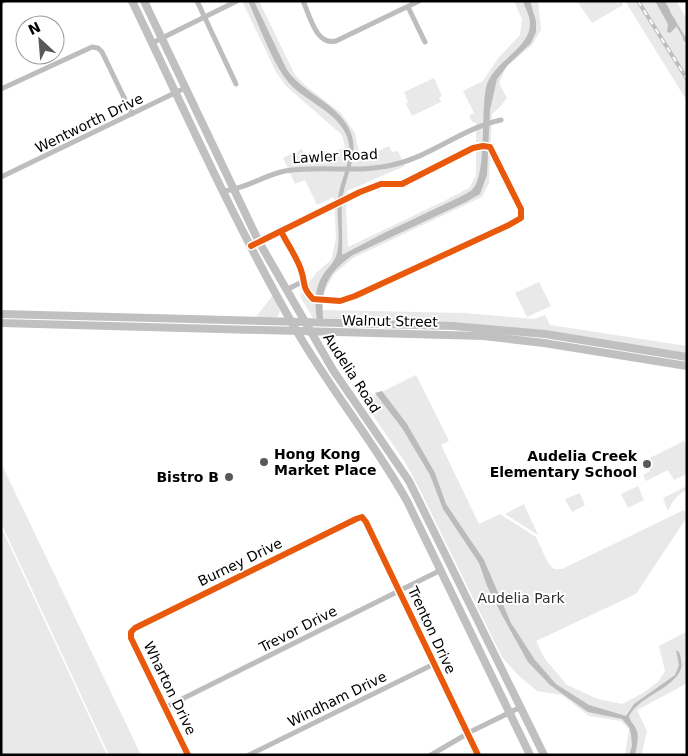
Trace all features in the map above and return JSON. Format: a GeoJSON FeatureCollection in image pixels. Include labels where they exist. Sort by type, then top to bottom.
{"type":"FeatureCollection","features":[{"type":"Feature","properties":{"kind":"main road","name":"Audelia Road"},"geometry":{"type":"LineString","coordinates":[[132,1],[251,246],[292,322],[321,372],[377,453],[407,501],[530,755]]}},
{"type":"Feature","properties":{"kind":"main road","name":"Audelia Road"},"geometry":{"type":"LineString","coordinates":[[144,1],[260,242],[333,370],[409,481],[544,755]]}},
{"type":"Feature","properties":{"kind":"main road","name":"Walnut Street"},"geometry":{"type":"LineString","coordinates":[[1,314],[453,326],[507,330],[687,357]]}},
{"type":"Feature","properties":{"kind":"main road"},"geometry":{"type":"LineString","coordinates":[[29,324],[30,315]]}},
{"type":"Feature","properties":{"kind":"main road"},"geometry":{"type":"LineString","coordinates":[[122,327],[123,317]]}},
{"type":"Feature","properties":{"kind":"main road","name":"Walnut Street"},"geometry":{"type":"LineString","coordinates":[[1,323],[483,336],[537,342],[687,366]]}},
{"type":"Feature","properties":{"kind":"main road"},"geometry":{"type":"LineString","coordinates":[[377,453],[387,448]]}},
{"type":"Feature","properties":{"kind":"main road"},"geometry":{"type":"LineString","coordinates":[[441,570],[451,565]]}},
{"type":"Feature","properties":{"kind":"main road"},"geometry":{"type":"LineString","coordinates":[[488,668],[499,663]]}},
{"type":"Feature","properties":{"kind":"main road"},"geometry":{"type":"LineString","coordinates":[[492,677],[504,671]]}},
{"type":"Feature","properties":{"kind":"street"},"geometry":{"type":"LineString","coordinates":[[196,1],[236,84]]}},
{"type":"Feature","properties":{"kind":"street"},"geometry":{"type":"LineString","coordinates":[[152,43],[237,1]]}},
{"type":"Feature","properties":{"kind":"street"},"geometry":{"type":"LineString","coordinates":[[303,1],[318,35],[330,43],[418,1]]}},
{"type":"Feature","properties":{"kind":"street"},"geometry":{"type":"LineString","coordinates":[[408,7],[425,42]]}},
{"type":"Feature","properties":{"kind":"street"},"geometry":{"type":"LineString","coordinates":[[1,90],[92,46],[102,52],[132,114]]}},
{"type":"Feature","properties":{"kind":"street","name":"Wentworth Drive"},"geometry":{"type":"LineString","coordinates":[[1,177],[186,88]]}},
{"type":"Feature","properties":{"kind":"street","name":"Lawler Road"},"geometry":{"type":"LineString","coordinates":[[224,191],[234,190],[285,171],[378,168],[409,160],[482,125],[501,120]]}},
{"type":"Feature","properties":{"kind":"street"},"geometry":{"type":"LineString","coordinates":[[251,246],[282,230],[332,206],[381,184],[402,184],[474,147],[490,147],[522,209],[521,218],[355,296],[340,301],[315,300],[307,293],[302,282],[301,271],[282,230]]}},
{"type":"Feature","properties":{"kind":"street"},"geometry":{"type":"LineString","coordinates":[[286,290],[302,282]]}},
{"type":"Feature","properties":{"kind":"street","name":"Trenton Drive"},"geometry":{"type":"LineString","coordinates":[[362,517],[400,591],[478,755]]}},
{"type":"Feature","properties":{"kind":"street","name":"Burney Drive"},"geometry":{"type":"LineString","coordinates":[[131,632],[135,628],[362,517]]}},
{"type":"Feature","properties":{"kind":"street","name":"Trevor Drive"},"geometry":{"type":"LineString","coordinates":[[164,708],[441,570]]}},
{"type":"Feature","properties":{"kind":"street","name":"Wharton Drive"},"geometry":{"type":"LineString","coordinates":[[131,632],[131,638],[188,755]]}},
{"type":"Feature","properties":{"kind":"street","name":"Windham Drive"},"geometry":{"type":"LineString","coordinates":[[249,755],[434,664]]}},
{"type":"Feature","properties":{"kind":"street"},"geometry":{"type":"LineString","coordinates":[[430,755],[521,708]]}},
{"type":"Feature","properties":{"kind":"green space"},"geometry":{"type":"Polygon","coordinates":[[[242,1],[259,1],[295,75],[341,113],[355,133],[358,148],[363,158],[389,146],[392,152],[398,151],[405,166],[347,191],[348,247],[469,188],[476,176],[476,122],[473,123],[469,116],[474,113],[463,91],[483,81],[499,57],[520,35],[522,19],[514,1],[538,1],[541,30],[532,45],[506,67],[499,83],[507,98],[492,114],[489,183],[482,197],[353,258],[334,274],[322,296],[322,310],[464,313],[534,319],[545,315],[550,325],[687,346],[687,354],[463,323],[313,318],[300,296],[316,273],[331,260],[336,238],[334,197],[317,205],[305,180],[295,184],[283,158],[302,149],[306,158],[321,152],[323,157],[345,147],[342,135],[286,86],[276,72],[242,1]]]}},
{"type":"Feature","properties":{"kind":"green space"},"geometry":{"type":"Polygon","coordinates":[[[577,1],[621,1],[623,5],[592,23],[577,1]]]}},
{"type":"Feature","properties":{"kind":"green space"},"geometry":{"type":"Polygon","coordinates":[[[625,1],[676,1],[687,19],[687,101],[625,1]]]}},
{"type":"Feature","properties":{"kind":"green space"},"geometry":{"type":"Polygon","coordinates":[[[434,78],[442,96],[439,98],[441,102],[412,116],[406,104],[408,102],[404,92],[434,78]]]}},
{"type":"Feature","properties":{"kind":"green space"},"geometry":{"type":"Polygon","coordinates":[[[539,282],[551,306],[527,317],[515,293],[539,282]]]}},
{"type":"Feature","properties":{"kind":"green space"},"geometry":{"type":"Polygon","coordinates":[[[273,295],[280,311],[278,317],[256,317],[273,295]]]}},
{"type":"Feature","properties":{"kind":"green space","name":"Audelia Park"},"geometry":{"type":"Polygon","coordinates":[[[416,375],[449,441],[441,445],[479,524],[500,514],[536,537],[548,563],[554,569],[562,569],[684,510],[687,517],[636,594],[536,641],[545,659],[567,685],[598,699],[622,704],[643,693],[658,682],[665,671],[659,646],[686,632],[687,681],[684,685],[637,710],[647,731],[643,755],[625,755],[629,729],[621,721],[589,716],[562,695],[537,691],[518,675],[502,657],[417,484],[405,462],[363,401],[416,375]]]}},
{"type":"Feature","properties":{"kind":"green space"},"geometry":{"type":"Polygon","coordinates":[[[684,441],[687,447],[687,474],[674,480],[668,470],[646,481],[643,475],[650,471],[646,460],[684,441]]]}},
{"type":"Feature","properties":{"kind":"green space"},"geometry":{"type":"Polygon","coordinates":[[[1,463],[141,755],[109,755],[1,523],[1,463]]]}},
{"type":"Feature","properties":{"kind":"green space"},"geometry":{"type":"Polygon","coordinates":[[[638,486],[644,500],[628,508],[621,494],[638,486]]]}},
{"type":"Feature","properties":{"kind":"green space"},"geometry":{"type":"Polygon","coordinates":[[[687,486],[687,490],[675,499],[668,511],[663,498],[687,486]]]}},
{"type":"Feature","properties":{"kind":"green space"},"geometry":{"type":"Polygon","coordinates":[[[580,493],[585,505],[572,512],[565,499],[580,493]]]}},
{"type":"Feature","properties":{"kind":"green space"},"geometry":{"type":"Polygon","coordinates":[[[524,504],[538,535],[505,514],[524,504]]]}},
{"type":"Feature","properties":{"kind":"green space"},"geometry":{"type":"Polygon","coordinates":[[[1,527],[107,755],[1,755],[1,527]]]}},
{"type":"Feature","properties":{"kind":"shaded area"},"geometry":{"type":"Polygon","coordinates":[[[248,1],[254,1],[287,70],[299,83],[336,111],[349,129],[353,139],[354,149],[342,201],[342,255],[462,196],[474,188],[481,166],[485,98],[489,79],[518,48],[529,32],[530,20],[523,1],[530,1],[536,21],[536,32],[531,43],[508,65],[497,79],[490,110],[487,175],[480,194],[353,255],[344,262],[331,275],[324,290],[323,320],[317,319],[316,294],[322,277],[334,261],[337,253],[339,240],[338,200],[349,158],[349,144],[346,134],[333,117],[297,90],[283,75],[271,55],[248,1]]]}},
{"type":"Feature","properties":{"kind":"shaded area"},"geometry":{"type":"Polygon","coordinates":[[[655,1],[663,1],[676,21],[676,27],[670,33],[667,32],[668,24],[655,1]]]}},
{"type":"Feature","properties":{"kind":"shaded area"},"geometry":{"type":"Polygon","coordinates":[[[382,391],[407,424],[435,473],[446,504],[484,560],[511,623],[535,660],[556,684],[589,705],[626,716],[634,704],[675,675],[679,665],[676,650],[679,652],[681,666],[676,677],[640,703],[629,716],[637,730],[638,740],[635,755],[629,755],[632,746],[631,734],[629,727],[622,719],[588,712],[550,685],[528,662],[487,586],[479,563],[443,509],[430,475],[402,428],[375,393],[382,391]]]}},
{"type":"Feature","properties":{"kind":"waterway"},"geometry":{"type":"LineString","coordinates":[[664,1],[669,11]]}},
{"type":"Feature","properties":{"kind":"waterway"},"geometry":{"type":"LineString","coordinates":[[675,22],[684,37]]}},
{"type":"Feature","properties":{"kind":"railway"},"geometry":{"type":"LineString","coordinates":[[638,1],[687,79]]}},
{"type":"Feature","properties":{"kind":"cycle path"},"geometry":{"type":"LineString","coordinates":[[251,246],[265,239],[360,192],[381,184],[402,184],[473,148],[483,146],[490,147],[521,209],[521,218],[509,225],[355,296],[340,301],[313,299],[309,295],[305,288],[299,265],[283,236],[281,231]]}},
{"type":"Feature","properties":{"kind":"cycle path"},"geometry":{"type":"LineString","coordinates":[[188,755],[131,638],[131,632],[135,628],[362,517],[478,755]]}},
{"type":"Feature","properties":{"kind":"place","name":"Hong Kong Market Place"},"geometry":{"type":"Point","coordinates":[264,462]}},
{"type":"Feature","properties":{"kind":"place","name":"Audelia Creek Elementary School"},"geometry":{"type":"Point","coordinates":[647,464]}},
{"type":"Feature","properties":{"kind":"place","name":"Bistro B"},"geometry":{"type":"Point","coordinates":[229,477]}}]}
